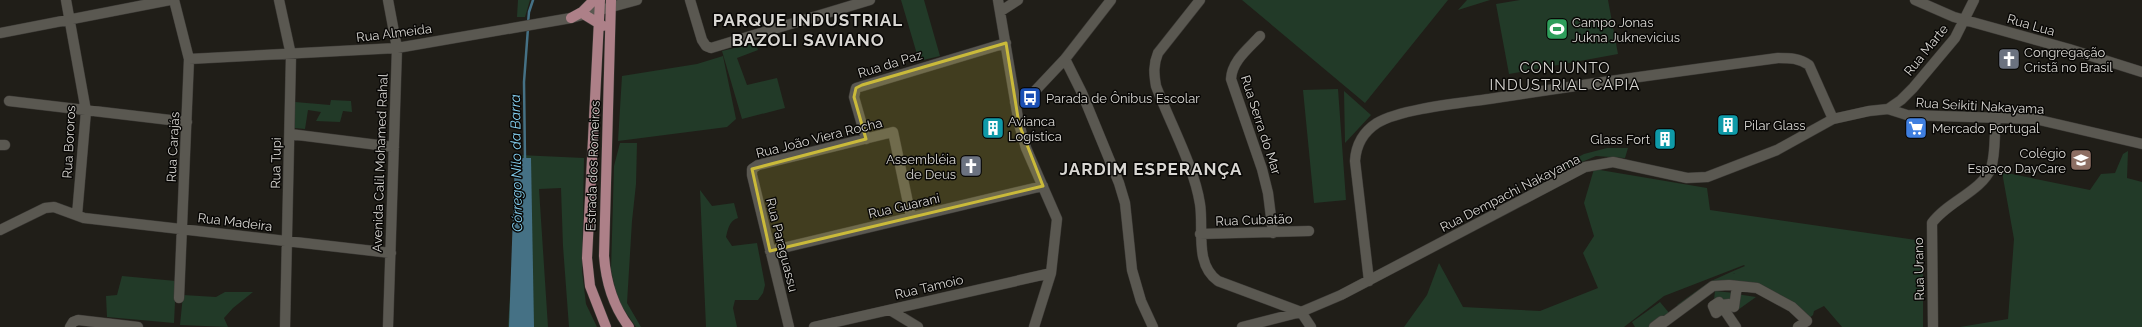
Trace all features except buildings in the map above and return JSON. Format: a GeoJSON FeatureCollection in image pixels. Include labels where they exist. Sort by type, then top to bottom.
{"type":"FeatureCollection","features":[{"type":"Feature","properties":{"kind":"main road"},"geometry":{"type":"LineString","coordinates":[[571,18],[582,12],[594,0]]}},
{"type":"Feature","properties":{"kind":"main road","name":"Estrada dos Romeiros"},"geometry":{"type":"LineString","coordinates":[[611,4],[604,256],[608,287],[617,308],[629,327]]}},
{"type":"Feature","properties":{"kind":"main road","name":"Estrada dos Romeiros"},"geometry":{"type":"LineString","coordinates":[[600,5],[587,258],[590,286],[606,327]]}},
{"type":"Feature","properties":{"kind":"main road"},"geometry":{"type":"LineString","coordinates":[[584,15],[600,23],[608,33],[611,42]]}},
{"type":"Feature","properties":{"kind":"street","name":"Rua Bororos"},"geometry":{"type":"LineString","coordinates":[[66,0],[86,111],[77,215]]}},
{"type":"Feature","properties":{"kind":"street"},"geometry":{"type":"LineString","coordinates":[[0,33],[170,0]]}},
{"type":"Feature","properties":{"kind":"street","name":"Rua Carajás"},"geometry":{"type":"LineString","coordinates":[[174,0],[189,60],[179,298]]}},
{"type":"Feature","properties":{"kind":"street","name":"Rua Tupi"},"geometry":{"type":"LineString","coordinates":[[279,0],[290,55],[290,134],[285,327]]}},
{"type":"Feature","properties":{"kind":"street","name":"Avenida Calil Mohamed Rahal"},"geometry":{"type":"LineString","coordinates":[[388,0],[397,48],[388,327]]}},
{"type":"Feature","properties":{"kind":"street","name":"Rua Almeida"},"geometry":{"type":"LineString","coordinates":[[189,60],[397,48],[571,18],[584,15],[600,5],[637,0]]}},
{"type":"Feature","properties":{"kind":"street"},"geometry":{"type":"LineString","coordinates":[[690,0],[702,40],[706,46],[711,48],[870,0]]}},
{"type":"Feature","properties":{"kind":"street"},"geometry":{"type":"LineString","coordinates":[[998,0],[1015,102],[1026,148],[1056,219],[1051,273],[1034,327]]}},
{"type":"Feature","properties":{"kind":"street"},"geometry":{"type":"LineString","coordinates":[[1001,11],[1018,0]]}},
{"type":"Feature","properties":{"kind":"street"},"geometry":{"type":"LineString","coordinates":[[1015,102],[1033,94],[1065,59],[1111,0]]}},
{"type":"Feature","properties":{"kind":"street"},"geometry":{"type":"LineString","coordinates":[[1200,0],[1158,53],[1154,62],[1154,73],[1156,86],[1193,177],[1200,204],[1201,247],[1212,277],[1218,281],[1301,312],[1311,327]]}},
{"type":"Feature","properties":{"kind":"street","name":"Rua Lua"},"geometry":{"type":"LineString","coordinates":[[1915,0],[1954,17],[2142,72]]}},
{"type":"Feature","properties":{"kind":"street","name":"Rua Marte"},"geometry":{"type":"LineString","coordinates":[[1888,109],[1901,100],[1925,75],[1955,38],[1974,0]]}},
{"type":"Feature","properties":{"kind":"street","name":"Rua Serra do Mar"},"geometry":{"type":"LineString","coordinates":[[1260,36],[1235,64],[1232,70],[1231,79],[1262,169],[1268,193],[1273,232]]}},
{"type":"Feature","properties":{"kind":"street","name":"Rua da Paz"},"geometry":{"type":"LineString","coordinates":[[866,139],[854,97],[856,88],[1006,43]]}},
{"type":"Feature","properties":{"kind":"street"},"geometry":{"type":"LineString","coordinates":[[1369,281],[1355,161],[1356,150],[1366,132],[1376,124],[1390,117],[1446,105],[1778,58],[1792,58],[1802,60],[1809,65],[1833,119]]}},
{"type":"Feature","properties":{"kind":"street"},"geometry":{"type":"LineString","coordinates":[[1065,59],[1082,93],[1119,183],[1125,203],[1132,270],[1141,301],[1153,327]]}},
{"type":"Feature","properties":{"kind":"street"},"geometry":{"type":"LineString","coordinates":[[9,101],[187,122]]}},
{"type":"Feature","properties":{"kind":"street","name":"Rua Seikiti Nakayama"},"geometry":{"type":"LineString","coordinates":[[1888,109],[1907,115],[2035,119],[2142,144]]}},
{"type":"Feature","properties":{"kind":"street","name":"Rua Dempachi Nakayama"},"geometry":{"type":"LineString","coordinates":[[1242,327],[1301,312],[1369,281],[1585,167],[1613,162],[1687,178],[1707,176],[1778,150],[1833,119],[1863,112],[1888,109]]}},
{"type":"Feature","properties":{"kind":"street","name":"Rua Urano"},"geometry":{"type":"LineString","coordinates":[[1932,327],[1932,223],[1941,212],[1981,182],[1987,174],[1992,162],[1996,118]]}},
{"type":"Feature","properties":{"kind":"street","name":"Rua João Viera Rocha"},"geometry":{"type":"LineString","coordinates":[[752,169],[758,165],[893,132],[911,217]]}},
{"type":"Feature","properties":{"kind":"street"},"geometry":{"type":"LineString","coordinates":[[290,134],[394,147]]}},
{"type":"Feature","properties":{"kind":"street","name":"Rua Paraguassu"},"geometry":{"type":"LineString","coordinates":[[752,169],[752,175],[789,327]]}},
{"type":"Feature","properties":{"kind":"street","name":"Rua Guarani"},"geometry":{"type":"LineString","coordinates":[[770,251],[1043,186]]}},
{"type":"Feature","properties":{"kind":"street","name":"Rua Madeira"},"geometry":{"type":"LineString","coordinates":[[0,230],[45,208],[54,207],[77,215],[182,229],[391,253]]}},
{"type":"Feature","properties":{"kind":"street","name":"Rua Cubatão"},"geometry":{"type":"LineString","coordinates":[[1200,234],[1309,231]]}},
{"type":"Feature","properties":{"kind":"street","name":"Rua Tamoio"},"geometry":{"type":"LineString","coordinates":[[814,327],[1051,273]]}},
{"type":"Feature","properties":{"kind":"street"},"geometry":{"type":"LineString","coordinates":[[1661,326],[1713,286],[1737,286],[1757,288],[1792,307],[1807,320],[1798,327]]}},
{"type":"Feature","properties":{"kind":"street"},"geometry":{"type":"LineString","coordinates":[[1719,307],[1729,304],[1734,307],[1737,286]]}},
{"type":"Feature","properties":{"kind":"street"},"geometry":{"type":"LineString","coordinates":[[1705,292],[1733,320],[1733,326]]}},
{"type":"Feature","properties":{"kind":"street"},"geometry":{"type":"LineString","coordinates":[[890,310],[918,327]]}},
{"type":"Feature","properties":{"kind":"street"},"geometry":{"type":"LineString","coordinates":[[70,327],[73,322],[87,321],[138,327]]}},
{"type":"Feature","properties":{"kind":"highlighted area"},"geometry":{"type":"Polygon","coordinates":[[[1006,43],[1019,124],[1043,186],[770,251],[752,169],[866,139],[854,97],[856,88],[862,85],[1006,43]]]}},
{"type":"Feature","properties":{"kind":"green space"},"geometry":{"type":"Polygon","coordinates":[[[518,0],[530,0],[525,17],[517,17],[518,0]]]}},
{"type":"Feature","properties":{"kind":"green space"},"geometry":{"type":"Polygon","coordinates":[[[901,0],[924,0],[940,56],[919,61],[901,0]]]}},
{"type":"Feature","properties":{"kind":"green space"},"geometry":{"type":"Polygon","coordinates":[[[1242,0],[1448,0],[1365,103],[1242,0]]]}},
{"type":"Feature","properties":{"kind":"green space"},"geometry":{"type":"Polygon","coordinates":[[[1467,0],[1490,0],[1458,10],[1467,0]]]}},
{"type":"Feature","properties":{"kind":"green space","name":"Campo Jonas Jukna Juknevicius"},"geometry":{"type":"Polygon","coordinates":[[[1520,0],[1608,0],[1618,54],[1509,74],[1496,4],[1520,0]]]}},
{"type":"Feature","properties":{"kind":"green space"},"geometry":{"type":"Polygon","coordinates":[[[755,43],[758,50],[737,58],[747,85],[777,78],[785,108],[742,119],[722,51],[755,43]]]}},
{"type":"Feature","properties":{"kind":"green space"},"geometry":{"type":"Polygon","coordinates":[[[723,56],[736,119],[727,127],[618,141],[622,76],[697,64],[723,56]]]}},
{"type":"Feature","properties":{"kind":"green space"},"geometry":{"type":"Polygon","coordinates":[[[1338,89],[1346,200],[1314,203],[1303,90],[1338,89]]]}},
{"type":"Feature","properties":{"kind":"green space"},"geometry":{"type":"Polygon","coordinates":[[[1344,91],[1371,115],[1345,143],[1344,91]]]}},
{"type":"Feature","properties":{"kind":"green space"},"geometry":{"type":"Polygon","coordinates":[[[331,100],[351,101],[352,112],[343,111],[340,122],[316,121],[321,112],[308,110],[305,129],[294,128],[295,102],[330,105],[331,100]]]}},
{"type":"Feature","properties":{"kind":"green space"},"geometry":{"type":"Polygon","coordinates":[[[620,143],[637,143],[636,184],[627,303],[641,327],[636,327],[618,301],[611,270],[614,166],[620,143]]]}},
{"type":"Feature","properties":{"kind":"green space"},"geometry":{"type":"Polygon","coordinates":[[[1607,148],[1628,148],[1625,158],[1596,156],[1563,170],[1561,166],[1584,154],[1607,148]]]}},
{"type":"Feature","properties":{"kind":"green space"},"geometry":{"type":"Polygon","coordinates":[[[2128,151],[2127,178],[2142,182],[2142,327],[1960,327],[2008,319],[2014,239],[2002,172],[2090,190],[2101,174],[2115,173],[2123,154],[2128,151]]]}},
{"type":"Feature","properties":{"kind":"green space"},"geometry":{"type":"Polygon","coordinates":[[[519,155],[584,158],[582,271],[586,304],[597,327],[569,327],[563,246],[561,188],[539,189],[548,327],[508,327],[519,155]]]}},
{"type":"Feature","properties":{"kind":"green space"},"geometry":{"type":"Polygon","coordinates":[[[1594,169],[1707,188],[1710,210],[1923,241],[1923,327],[1842,327],[1824,306],[1814,311],[1813,315],[1807,320],[1758,287],[1713,285],[1680,309],[1677,305],[1709,282],[1745,266],[1744,265],[1664,296],[1624,327],[1404,327],[1427,295],[1439,263],[1463,307],[1540,311],[1598,288],[1583,253],[1594,236],[1584,203],[1594,169]]]}},
{"type":"Feature","properties":{"kind":"green space"},"geometry":{"type":"Polygon","coordinates":[[[700,190],[712,206],[734,203],[738,218],[731,223],[726,237],[732,246],[757,243],[765,285],[763,293],[758,300],[735,300],[733,308],[737,327],[706,327],[700,190]]]}},
{"type":"Feature","properties":{"kind":"green space"},"geometry":{"type":"Polygon","coordinates":[[[122,276],[176,281],[174,323],[107,317],[106,296],[117,295],[122,276]]]}},
{"type":"Feature","properties":{"kind":"green space"},"geometry":{"type":"Polygon","coordinates":[[[1715,291],[1735,293],[1734,303],[1714,300],[1715,291]]]}},
{"type":"Feature","properties":{"kind":"green space"},"geometry":{"type":"Polygon","coordinates":[[[225,292],[253,292],[233,308],[224,318],[228,327],[180,325],[183,295],[216,297],[225,292]]]}},
{"type":"Feature","properties":{"kind":"green space"},"geometry":{"type":"Polygon","coordinates":[[[1736,294],[1756,297],[1735,312],[1736,294]]]}},
{"type":"Feature","properties":{"kind":"green space"},"geometry":{"type":"Polygon","coordinates":[[[1660,302],[1670,314],[1653,327],[1635,327],[1632,322],[1660,302]]]}},
{"type":"Feature","properties":{"kind":"water"},"geometry":{"type":"Polygon","coordinates":[[[515,158],[531,158],[534,327],[509,327],[515,158]]]}},
{"type":"Feature","properties":{"kind":"waterway","name":"Córrego Nilo da Barra"},"geometry":{"type":"LineString","coordinates":[[528,23],[529,12],[533,0]]}},
{"type":"Feature","properties":{"kind":"waterway","name":"Córrego Nilo da Barra"},"geometry":{"type":"LineString","coordinates":[[525,161],[524,82],[528,28]]}},
{"type":"Feature","properties":{"kind":"place","name":"Campo Jonas Jukna Juknevicius"},"geometry":{"type":"Point","coordinates":[1557,29]}},
{"type":"Feature","properties":{"kind":"place","name":"Congregação Cristã no Brasil"},"geometry":{"type":"Point","coordinates":[2009,59]}},
{"type":"Feature","properties":{"kind":"place","name":"Parada de Ônibus Escolar"},"geometry":{"type":"Point","coordinates":[1030,98]}},
{"type":"Feature","properties":{"kind":"place","name":"Pilar Glass"},"geometry":{"type":"Point","coordinates":[1728,125]}},
{"type":"Feature","properties":{"kind":"place","name":"Avianca Logística"},"geometry":{"type":"Point","coordinates":[993,128]}},
{"type":"Feature","properties":{"kind":"place","name":"Mercado Portugal"},"geometry":{"type":"Point","coordinates":[1916,128]}},
{"type":"Feature","properties":{"kind":"place","name":"Glass Fort"},"geometry":{"type":"Point","coordinates":[1665,139]}},
{"type":"Feature","properties":{"kind":"place","name":"Colégio Espaço DayCare"},"geometry":{"type":"Point","coordinates":[2081,160]}},
{"type":"Feature","properties":{"kind":"place","name":"Assembléia de Deus"},"geometry":{"type":"Point","coordinates":[971,166]}},
{"type":"Feature","properties":{"kind":"district","name":"PARQUE INDUSTRIAL BAZOLI SAVIANO"},"geometry":{"type":"Point","coordinates":[808,30]}},
{"type":"Feature","properties":{"kind":"district","name":"CONJUNTO INDUSTRIAL CÁPIA"},"geometry":{"type":"Point","coordinates":[1565,76]}},
{"type":"Feature","properties":{"kind":"district","name":"JARDIM ESPERANÇA"},"geometry":{"type":"Point","coordinates":[1151,169]}}]}
